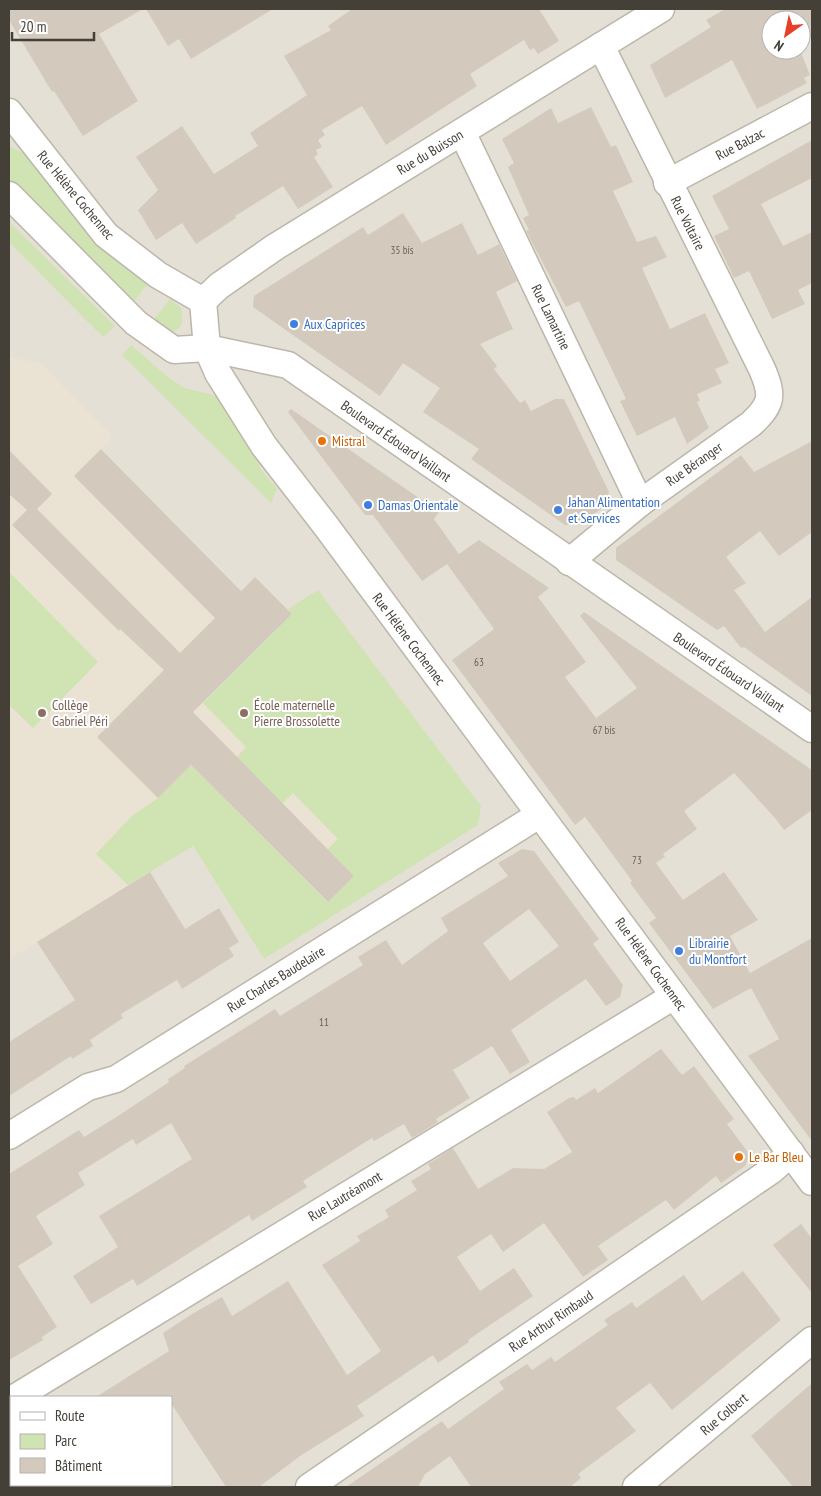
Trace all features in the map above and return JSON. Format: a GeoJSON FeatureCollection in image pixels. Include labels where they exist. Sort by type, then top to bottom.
{"type":"FeatureCollection","features":[{"type":"Feature","properties":{"kind":"street","name":"Rue du Buisson"},"geometry":{"type":"LineString","coordinates":[[203,301],[219,286],[275,247],[660,9]]}},
{"type":"Feature","properties":{"kind":"street","name":"Rue Voltaire"},"geometry":{"type":"LineString","coordinates":[[601,46],[667,183],[762,369],[769,386],[770,402]]}},
{"type":"Feature","properties":{"kind":"street","name":"Rue Balzac"},"geometry":{"type":"LineString","coordinates":[[667,183],[812,106]]}},
{"type":"Feature","properties":{"kind":"street","name":"Rue Hélène Cochennec"},"geometry":{"type":"LineString","coordinates":[[13,123],[106,235],[158,275],[203,301],[207,348],[218,373],[264,446],[326,526],[812,1182]]}},
{"type":"Feature","properties":{"kind":"street","name":"Rue Lamartine"},"geometry":{"type":"LineString","coordinates":[[462,132],[640,503]]}},
{"type":"Feature","properties":{"kind":"street","name":"Boulevard Édouard Vaillant"},"geometry":{"type":"LineString","coordinates":[[9,195],[136,324],[174,350],[207,348],[288,366],[812,729]]}},
{"type":"Feature","properties":{"kind":"street","name":"Rue Béranger"},"geometry":{"type":"LineString","coordinates":[[569,562],[640,503],[752,424],[770,402]]}},
{"type":"Feature","properties":{"kind":"street","name":"Rue Charles Baudelaire"},"geometry":{"type":"LineString","coordinates":[[9,1136],[88,1087],[116,1079],[539,814]]}},
{"type":"Feature","properties":{"kind":"street","name":"Rue Lautréamont"},"geometry":{"type":"LineString","coordinates":[[18,1396],[674,996]]}},
{"type":"Feature","properties":{"kind":"street","name":"Rue Arthur Rimbaud"},"geometry":{"type":"LineString","coordinates":[[309,1487],[772,1170],[791,1153]]}},
{"type":"Feature","properties":{"kind":"street","name":"Rue Colbert"},"geometry":{"type":"LineString","coordinates":[[636,1487],[812,1340]]}},
{"type":"Feature","properties":{"kind":"shaded area"},"geometry":{"type":"Polygon","coordinates":[[[9,9],[812,9],[812,1487],[9,1487],[9,9]]]}},
{"type":"Feature","properties":{"kind":"shaded area","name":"École maternelle Pierre Brossolette"},"geometry":{"type":"Polygon","coordinates":[[[9,357],[40,363],[112,436],[102,449],[241,590],[255,577],[288,609],[318,590],[481,806],[478,825],[264,959],[192,846],[9,959],[9,357]]]}},
{"type":"Feature","properties":{"kind":"green space"},"geometry":{"type":"Polygon","coordinates":[[[9,146],[34,158],[95,239],[115,259],[149,282],[131,305],[9,183],[9,146]]]}},
{"type":"Feature","properties":{"kind":"green space"},"geometry":{"type":"Polygon","coordinates":[[[9,222],[115,326],[103,337],[9,242],[9,222]]]}},
{"type":"Feature","properties":{"kind":"green space"},"geometry":{"type":"Polygon","coordinates":[[[170,299],[182,309],[180,326],[171,333],[150,324],[170,299]]]}},
{"type":"Feature","properties":{"kind":"green space"},"geometry":{"type":"Polygon","coordinates":[[[131,345],[168,377],[184,388],[210,394],[225,401],[259,451],[260,469],[277,488],[271,503],[122,355],[131,345]]]}},
{"type":"Feature","properties":{"kind":"green space"},"geometry":{"type":"Polygon","coordinates":[[[9,572],[98,662],[33,728],[9,705],[9,572]]]}},
{"type":"Feature","properties":{"kind":"green space","name":"École maternelle Pierre Brossolette"},"geometry":{"type":"Polygon","coordinates":[[[318,590],[481,806],[478,825],[264,959],[193,846],[128,885],[96,854],[132,816],[158,798],[191,765],[327,902],[354,876],[328,849],[338,839],[293,793],[282,804],[237,757],[246,747],[203,703],[292,614],[288,609],[318,590]]]}},
{"type":"Feature","properties":{"kind":"building"},"geometry":{"type":"Polygon","coordinates":[[[9,9],[143,9],[99,34],[138,101],[83,136],[54,91],[52,92],[9,20],[9,9]]]}},
{"type":"Feature","properties":{"kind":"building"},"geometry":{"type":"Polygon","coordinates":[[[146,9],[273,9],[191,59],[179,39],[168,46],[146,9]]]}},
{"type":"Feature","properties":{"kind":"building"},"geometry":{"type":"Polygon","coordinates":[[[352,9],[539,9],[559,41],[538,54],[534,48],[530,50],[524,40],[470,74],[477,86],[386,145],[362,106],[322,130],[325,135],[318,140],[322,147],[316,150],[318,154],[314,157],[333,187],[298,209],[283,186],[235,216],[236,218],[196,244],[182,223],[156,240],[138,210],[158,190],[136,157],[182,126],[214,174],[258,146],[250,133],[307,95],[284,56],[331,30],[328,26],[352,9]]]}},
{"type":"Feature","properties":{"kind":"building"},"geometry":{"type":"Polygon","coordinates":[[[725,9],[812,9],[811,38],[811,10],[761,10],[761,60],[804,60],[810,75],[804,78],[807,83],[757,109],[732,60],[665,98],[650,65],[711,27],[706,20],[725,9]]]}},
{"type":"Feature","properties":{"kind":"building"},"geometry":{"type":"Polygon","coordinates":[[[591,107],[611,147],[616,145],[633,182],[613,191],[637,242],[656,236],[667,257],[642,268],[670,329],[705,313],[729,363],[715,369],[722,383],[697,394],[700,401],[697,402],[709,428],[687,444],[675,417],[637,436],[620,401],[626,399],[579,301],[566,307],[526,231],[529,230],[523,218],[529,215],[508,167],[514,163],[502,139],[551,108],[558,123],[591,107]]]}},
{"type":"Feature","properties":{"kind":"building"},"geometry":{"type":"Polygon","coordinates":[[[812,140],[812,178],[761,204],[783,246],[812,232],[812,283],[798,290],[805,304],[772,319],[749,271],[734,278],[714,236],[729,229],[712,196],[812,140]]]}},
{"type":"Feature","properties":{"kind":"building"},"geometry":{"type":"Polygon","coordinates":[[[403,213],[422,243],[462,223],[478,255],[499,244],[517,281],[496,292],[513,329],[480,344],[497,366],[494,369],[520,403],[525,400],[531,411],[555,399],[564,399],[609,492],[606,505],[579,525],[565,525],[471,459],[479,449],[423,412],[440,388],[403,363],[380,396],[253,307],[254,296],[363,227],[368,235],[403,213]]]}},
{"type":"Feature","properties":{"kind":"building"},"geometry":{"type":"Polygon","coordinates":[[[291,409],[439,512],[434,519],[459,554],[479,540],[549,588],[538,597],[586,662],[565,677],[596,718],[637,688],[580,616],[584,612],[812,770],[812,810],[784,830],[734,773],[684,811],[697,829],[663,854],[665,857],[656,863],[683,900],[724,872],[758,920],[730,936],[750,973],[812,938],[812,1141],[748,1056],[779,1039],[751,988],[713,1009],[649,923],[656,918],[630,883],[632,881],[585,817],[575,825],[452,660],[494,629],[447,564],[422,581],[373,515],[365,515],[288,412],[291,409]]]}},
{"type":"Feature","properties":{"kind":"building"},"geometry":{"type":"Polygon","coordinates":[[[812,441],[812,532],[779,556],[760,531],[726,557],[746,583],[734,590],[765,632],[812,597],[812,696],[744,647],[741,648],[724,626],[717,630],[616,560],[616,548],[741,455],[754,472],[812,441]]]}},
{"type":"Feature","properties":{"kind":"building"},"geometry":{"type":"Polygon","coordinates":[[[101,449],[241,591],[255,577],[292,614],[193,712],[354,876],[328,902],[191,765],[158,798],[97,737],[164,670],[120,629],[119,631],[12,525],[27,510],[9,494],[9,450],[52,494],[37,509],[180,653],[215,618],[74,476],[101,449]]]}},
{"type":"Feature","properties":{"kind":"building"},"geometry":{"type":"Polygon","coordinates":[[[522,849],[534,851],[599,939],[593,944],[623,985],[620,997],[606,1006],[586,979],[511,1030],[530,1062],[510,1074],[492,1046],[453,1070],[470,1098],[436,1119],[438,1122],[412,1138],[404,1124],[374,1141],[372,1138],[303,1181],[307,1187],[252,1221],[249,1215],[137,1286],[133,1279],[91,1304],[73,1276],[118,1247],[99,1216],[192,1159],[171,1123],[136,1145],[133,1139],[78,1173],[85,1185],[36,1216],[53,1244],[18,1266],[57,1327],[42,1337],[43,1340],[9,1360],[9,1174],[79,1130],[84,1137],[118,1116],[169,1082],[168,1079],[185,1068],[184,1066],[275,1009],[280,1016],[363,965],[358,957],[386,940],[402,965],[448,931],[441,918],[508,876],[498,863],[522,849]],[[529,909],[483,943],[510,981],[559,946],[529,909]]]}},
{"type":"Feature","properties":{"kind":"building"},"geometry":{"type":"Polygon","coordinates":[[[150,872],[185,929],[219,908],[239,942],[229,948],[234,956],[182,989],[177,980],[121,1014],[123,1018],[90,1040],[93,1046],[72,1059],[71,1056],[9,1096],[9,1042],[75,1000],[37,942],[150,872]]]}},
{"type":"Feature","properties":{"kind":"building"},"geometry":{"type":"Polygon","coordinates":[[[661,1049],[682,1075],[694,1066],[734,1119],[727,1124],[750,1155],[745,1166],[721,1183],[716,1176],[674,1210],[666,1200],[598,1246],[608,1260],[583,1277],[544,1223],[503,1252],[491,1234],[457,1257],[480,1291],[514,1268],[533,1296],[468,1340],[469,1342],[438,1363],[433,1355],[357,1406],[364,1416],[300,1456],[259,1487],[226,1487],[172,1405],[172,1396],[98,1396],[169,1351],[163,1333],[192,1314],[222,1297],[232,1316],[288,1281],[347,1375],[381,1351],[322,1265],[360,1241],[357,1236],[389,1217],[385,1210],[417,1190],[411,1181],[431,1169],[428,1164],[453,1148],[478,1189],[513,1168],[544,1169],[572,1152],[547,1112],[569,1098],[574,1097],[576,1100],[595,1088],[598,1093],[661,1049]]]}},
{"type":"Feature","properties":{"kind":"building"},"geometry":{"type":"Polygon","coordinates":[[[801,1224],[812,1239],[812,1293],[773,1245],[801,1224]]]}},
{"type":"Feature","properties":{"kind":"building"},"geometry":{"type":"Polygon","coordinates":[[[743,1271],[781,1320],[672,1410],[650,1383],[616,1408],[636,1431],[578,1474],[581,1478],[570,1487],[471,1487],[450,1456],[425,1474],[418,1487],[346,1487],[442,1421],[448,1429],[504,1389],[499,1382],[527,1364],[532,1370],[551,1357],[555,1362],[608,1325],[604,1320],[632,1302],[636,1308],[684,1275],[702,1301],[743,1271]]]}},
{"type":"Feature","properties":{"kind":"building"},"geometry":{"type":"Polygon","coordinates":[[[812,1383],[812,1487],[793,1487],[751,1436],[812,1383]]]}},
{"type":"Feature","properties":{"kind":"place","name":"Aux Caprices"},"geometry":{"type":"Point","coordinates":[294,324]}},
{"type":"Feature","properties":{"kind":"place","name":"Mistral"},"geometry":{"type":"Point","coordinates":[322,441]}},
{"type":"Feature","properties":{"kind":"place","name":"Damas Orientale"},"geometry":{"type":"Point","coordinates":[368,505]}},
{"type":"Feature","properties":{"kind":"place","name":"Jahan Alimentation et Services"},"geometry":{"type":"Point","coordinates":[558,510]}},
{"type":"Feature","properties":{"kind":"place","name":"Collège Gabriel Péri"},"geometry":{"type":"Point","coordinates":[42,713]}},
{"type":"Feature","properties":{"kind":"place","name":"École maternelle Pierre Brossolette"},"geometry":{"type":"Point","coordinates":[244,713]}},
{"type":"Feature","properties":{"kind":"place","name":"Librairie du Montfort"},"geometry":{"type":"Point","coordinates":[679,951]}},
{"type":"Feature","properties":{"kind":"place","name":"Le Bar Bleu"},"geometry":{"type":"Point","coordinates":[739,1157]}}]}
